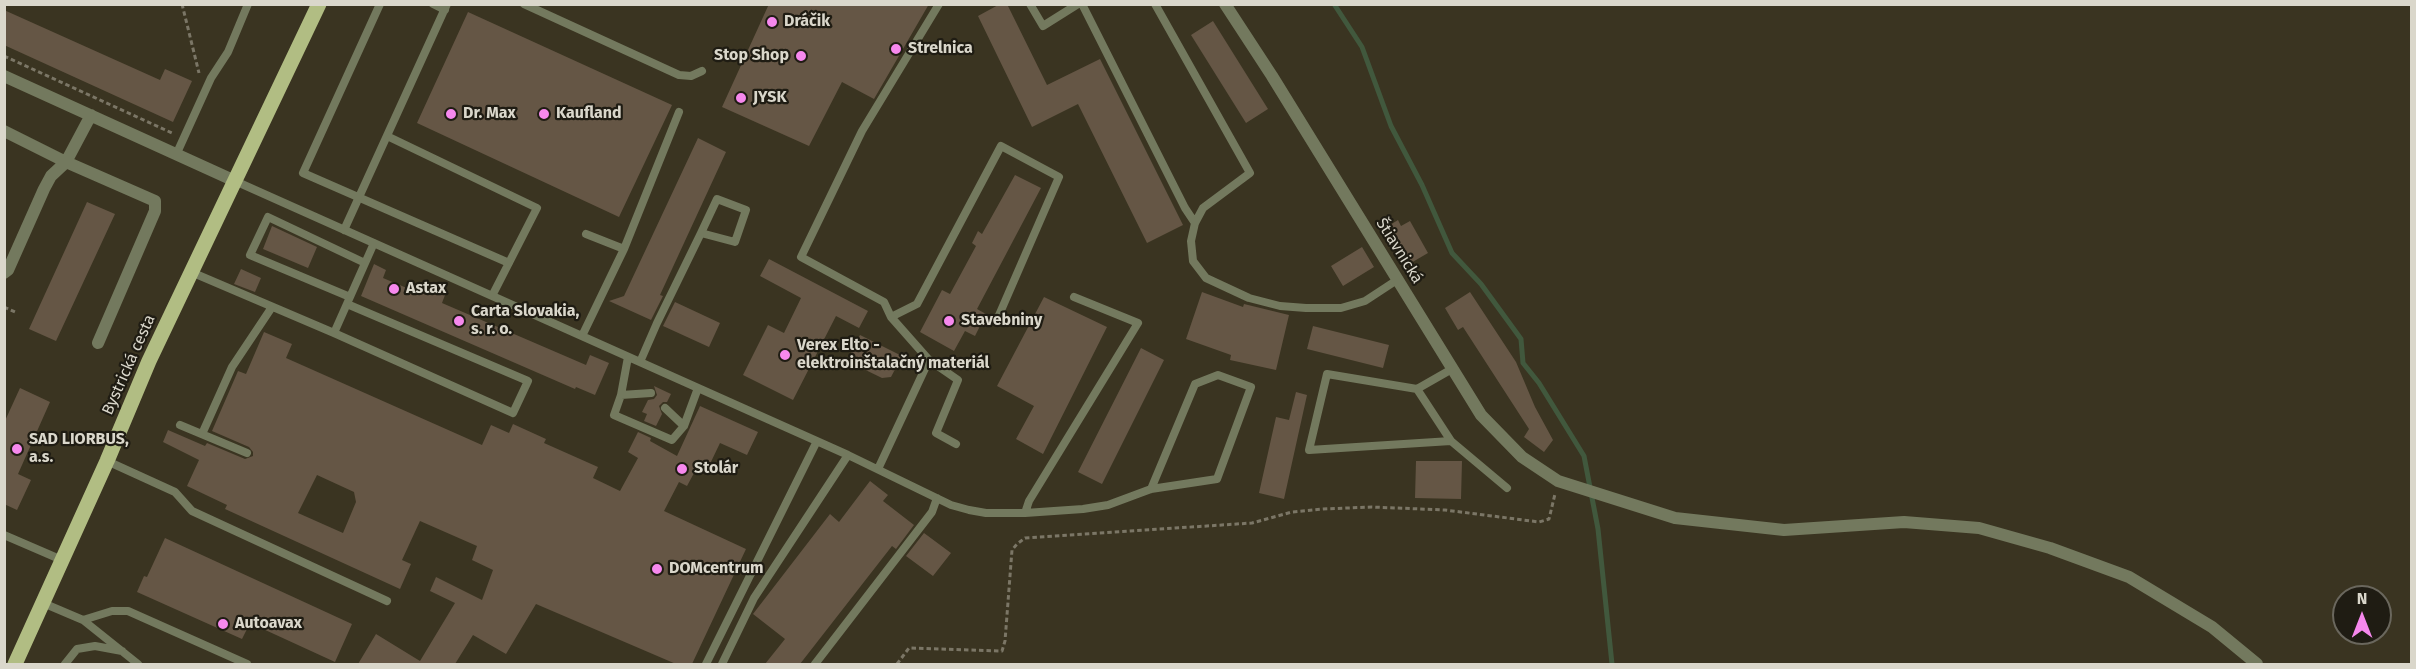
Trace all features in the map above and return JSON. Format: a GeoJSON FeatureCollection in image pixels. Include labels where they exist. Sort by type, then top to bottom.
{"type":"FeatureCollection","features":[{"type":"Feature","properties":{"kind":"main road","name":"Bystrická cesta"},"geometry":{"type":"LineString","coordinates":[[15,664],[107,461],[149,361],[320,4]]}},
{"type":"Feature","properties":{"kind":"street","name":"Štiavnická"},"geometry":{"type":"LineString","coordinates":[[1225,4],[1279,87],[1481,415],[1522,457],[1558,481],[1675,518],[1784,531],[1904,522],[1979,528],[2050,548],[2130,578],[2212,627],[2257,664]]}},
{"type":"Feature","properties":{"kind":"street"},"geometry":{"type":"LineString","coordinates":[[4,76],[235,181]]}},
{"type":"Feature","properties":{"kind":"street"},"geometry":{"type":"LineString","coordinates":[[4,273],[8,270],[51,176],[66,162],[91,116]]}},
{"type":"Feature","properties":{"kind":"street"},"geometry":{"type":"LineString","coordinates":[[4,131],[66,162],[155,201],[155,211],[98,343]]}},
{"type":"Feature","properties":{"kind":"lane"},"geometry":{"type":"LineString","coordinates":[[176,155],[211,78],[228,52],[248,4]]}},
{"type":"Feature","properties":{"kind":"lane"},"geometry":{"type":"LineString","coordinates":[[380,4],[303,173],[509,263]]}},
{"type":"Feature","properties":{"kind":"lane"},"geometry":{"type":"LineString","coordinates":[[344,230],[446,7],[433,4]]}},
{"type":"Feature","properties":{"kind":"lane"},"geometry":{"type":"LineString","coordinates":[[524,4],[679,75],[691,76],[702,71]]}},
{"type":"Feature","properties":{"kind":"lane"},"geometry":{"type":"LineString","coordinates":[[939,4],[862,131],[801,256],[884,302],[891,317],[929,360],[958,380],[936,433],[956,444]]}},
{"type":"Feature","properties":{"kind":"lane"},"geometry":{"type":"LineString","coordinates":[[1030,4],[1042,26],[1080,4],[1185,208],[1195,223]]}},
{"type":"Feature","properties":{"kind":"lane"},"geometry":{"type":"LineString","coordinates":[[1155,4],[1250,173],[1203,208],[1195,223],[1191,241],[1193,261],[1206,278],[1221,287],[1249,298],[1280,306],[1341,308],[1365,301],[1397,280]]}},
{"type":"Feature","properties":{"kind":"lane"},"geometry":{"type":"LineString","coordinates":[[582,336],[624,249],[679,112]]}},
{"type":"Feature","properties":{"kind":"lane"},"geometry":{"type":"LineString","coordinates":[[387,136],[537,208],[492,296]]}},
{"type":"Feature","properties":{"kind":"lane"},"geometry":{"type":"LineString","coordinates":[[891,317],[917,304],[1001,146],[1059,177],[996,322]]}},
{"type":"Feature","properties":{"kind":"lane"},"geometry":{"type":"LineString","coordinates":[[235,181],[817,441],[937,498],[969,510],[1025,513],[1061,511],[1108,505],[1151,489],[1217,479],[1251,387],[1218,375],[1196,384],[1151,489]]}},
{"type":"Feature","properties":{"kind":"lane"},"geometry":{"type":"LineString","coordinates":[[640,362],[700,234],[717,199],[746,210],[735,242],[700,234]]}},
{"type":"Feature","properties":{"kind":"lane"},"geometry":{"type":"LineString","coordinates":[[191,272],[513,413],[528,381],[250,255],[268,217],[365,262]]}},
{"type":"Feature","properties":{"kind":"lane"},"geometry":{"type":"LineString","coordinates":[[586,234],[624,249]]}},
{"type":"Feature","properties":{"kind":"lane"},"geometry":{"type":"LineString","coordinates":[[334,333],[374,243]]}},
{"type":"Feature","properties":{"kind":"lane"},"geometry":{"type":"LineString","coordinates":[[1025,513],[1029,501],[1138,323],[1074,297]]}},
{"type":"Feature","properties":{"kind":"lane"},"geometry":{"type":"LineString","coordinates":[[202,434],[232,367],[272,308]]}},
{"type":"Feature","properties":{"kind":"lane"},"geometry":{"type":"LineString","coordinates":[[628,357],[621,395],[614,415],[672,440],[684,426],[698,388]]}},
{"type":"Feature","properties":{"kind":"lane"},"geometry":{"type":"LineString","coordinates":[[878,469],[929,360]]}},
{"type":"Feature","properties":{"kind":"lane"},"geometry":{"type":"LineString","coordinates":[[1451,441],[1309,450],[1327,374],[1417,389],[1452,369]]}},
{"type":"Feature","properties":{"kind":"lane"},"geometry":{"type":"LineString","coordinates":[[1417,389],[1451,441],[1507,488]]}},
{"type":"Feature","properties":{"kind":"lane"},"geometry":{"type":"LineString","coordinates":[[621,395],[651,393]]}},
{"type":"Feature","properties":{"kind":"lane"},"geometry":{"type":"LineString","coordinates":[[665,408],[684,426]]}},
{"type":"Feature","properties":{"kind":"lane"},"geometry":{"type":"LineString","coordinates":[[180,425],[247,453]]}},
{"type":"Feature","properties":{"kind":"lane"},"geometry":{"type":"LineString","coordinates":[[706,664],[817,441]]}},
{"type":"Feature","properties":{"kind":"lane"},"geometry":{"type":"LineString","coordinates":[[722,664],[754,598],[848,455]]}},
{"type":"Feature","properties":{"kind":"lane"},"geometry":{"type":"LineString","coordinates":[[107,461],[176,492],[192,511],[387,601]]}},
{"type":"Feature","properties":{"kind":"lane"},"geometry":{"type":"LineString","coordinates":[[815,664],[932,512],[937,498]]}},
{"type":"Feature","properties":{"kind":"lane"},"geometry":{"type":"LineString","coordinates":[[4,535],[62,560]]}},
{"type":"Feature","properties":{"kind":"lane"},"geometry":{"type":"LineString","coordinates":[[43,603],[83,620],[138,664]]}},
{"type":"Feature","properties":{"kind":"lane"},"geometry":{"type":"LineString","coordinates":[[83,620],[112,611],[128,611],[231,662],[247,664]]}},
{"type":"Feature","properties":{"kind":"lane"},"geometry":{"type":"LineString","coordinates":[[65,664],[77,649],[95,646],[123,651]]}},
{"type":"Feature","properties":{"kind":"path"},"geometry":{"type":"LineString","coordinates":[[182,4],[201,81]]}},
{"type":"Feature","properties":{"kind":"path"},"geometry":{"type":"LineString","coordinates":[[4,56],[172,133],[179,134]]}},
{"type":"Feature","properties":{"kind":"path"},"geometry":{"type":"LineString","coordinates":[[4,307],[15,312]]}},
{"type":"Feature","properties":{"kind":"path"},"geometry":{"type":"LineString","coordinates":[[897,664],[909,648],[1002,651],[1005,641],[1011,560],[1017,544],[1025,538],[1252,523],[1292,512],[1372,507],[1445,510],[1539,522],[1549,519],[1558,481]]}},
{"type":"Feature","properties":{"kind":"building","name":"Stop Shop"},"geometry":{"type":"Polygon","coordinates":[[[769,4],[929,4],[874,99],[842,82],[809,146],[722,107],[769,4]]]}},
{"type":"Feature","properties":{"kind":"building"},"geometry":{"type":"Polygon","coordinates":[[[1000,4],[1007,4],[1047,85],[1100,59],[1183,225],[1147,243],[1078,104],[1032,127],[978,16],[1000,4]]]}},
{"type":"Feature","properties":{"kind":"building"},"geometry":{"type":"Polygon","coordinates":[[[4,10],[160,80],[165,69],[192,81],[173,122],[4,45],[4,10]]]}},
{"type":"Feature","properties":{"kind":"building","name":"Kaufland"},"geometry":{"type":"Polygon","coordinates":[[[468,12],[672,105],[619,217],[417,123],[468,12]]]}},
{"type":"Feature","properties":{"kind":"building"},"geometry":{"type":"Polygon","coordinates":[[[1213,21],[1268,109],[1246,123],[1191,35],[1213,21]]]}},
{"type":"Feature","properties":{"kind":"building"},"geometry":{"type":"Polygon","coordinates":[[[698,138],[726,152],[660,295],[663,296],[651,320],[609,301],[624,296],[698,138]]]}},
{"type":"Feature","properties":{"kind":"building"},"geometry":{"type":"Polygon","coordinates":[[[1015,175],[1041,188],[977,309],[986,314],[975,336],[965,331],[954,351],[920,332],[942,290],[950,294],[976,246],[972,243],[978,231],[982,234],[1015,175]]]}},
{"type":"Feature","properties":{"kind":"building"},"geometry":{"type":"Polygon","coordinates":[[[87,202],[115,214],[56,341],[29,329],[87,202]]]}},
{"type":"Feature","properties":{"kind":"building"},"geometry":{"type":"Polygon","coordinates":[[[1398,220],[1401,226],[1410,221],[1428,253],[1404,267],[1382,230],[1398,220]]]}},
{"type":"Feature","properties":{"kind":"building"},"geometry":{"type":"Polygon","coordinates":[[[272,226],[317,247],[308,268],[263,249],[272,226]]]}},
{"type":"Feature","properties":{"kind":"building"},"geometry":{"type":"Polygon","coordinates":[[[1362,247],[1374,267],[1343,286],[1331,266],[1362,247]]]}},
{"type":"Feature","properties":{"kind":"building"},"geometry":{"type":"Polygon","coordinates":[[[769,259],[868,311],[859,328],[836,316],[793,400],[743,375],[768,325],[784,333],[801,298],[760,276],[769,259]]]}},
{"type":"Feature","properties":{"kind":"building"},"geometry":{"type":"Polygon","coordinates":[[[374,264],[386,270],[383,278],[421,294],[424,285],[445,295],[442,303],[586,365],[590,355],[609,363],[595,395],[576,387],[575,389],[361,296],[374,264]]]}},
{"type":"Feature","properties":{"kind":"building"},"geometry":{"type":"Polygon","coordinates":[[[241,269],[261,278],[255,292],[234,284],[241,269]]]}},
{"type":"Feature","properties":{"kind":"building"},"geometry":{"type":"Polygon","coordinates":[[[1202,292],[1243,307],[1244,304],[1289,315],[1276,370],[1230,360],[1231,355],[1186,339],[1202,292]]]}},
{"type":"Feature","properties":{"kind":"building"},"geometry":{"type":"Polygon","coordinates":[[[1470,292],[1516,362],[1535,407],[1553,440],[1544,452],[1524,437],[1529,429],[1463,327],[1458,330],[1445,308],[1470,292]]]}},
{"type":"Feature","properties":{"kind":"building"},"geometry":{"type":"Polygon","coordinates":[[[1044,297],[1107,327],[1043,454],[1016,439],[1034,406],[997,386],[1044,297]]]}},
{"type":"Feature","properties":{"kind":"building"},"geometry":{"type":"Polygon","coordinates":[[[675,302],[720,323],[709,347],[663,326],[675,302]]]}},
{"type":"Feature","properties":{"kind":"building"},"geometry":{"type":"Polygon","coordinates":[[[1313,326],[1389,345],[1383,368],[1307,349],[1313,326]]]}},
{"type":"Feature","properties":{"kind":"building"},"geometry":{"type":"Polygon","coordinates":[[[264,332],[292,344],[286,358],[482,445],[491,425],[509,433],[513,424],[546,439],[544,443],[598,467],[593,478],[620,491],[638,458],[628,452],[638,432],[677,456],[700,406],[758,432],[747,455],[720,443],[709,466],[700,462],[687,486],[679,482],[664,511],[746,549],[692,664],[676,664],[536,604],[506,654],[473,635],[455,664],[358,664],[376,634],[420,661],[455,603],[430,591],[436,577],[482,600],[493,570],[472,560],[477,546],[420,521],[402,560],[411,564],[400,589],[225,509],[227,505],[187,486],[199,460],[163,442],[168,430],[205,446],[207,443],[245,459],[253,456],[249,447],[212,431],[238,371],[246,374],[264,332]],[[317,475],[298,513],[343,533],[356,502],[354,492],[317,475]]]}},
{"type":"Feature","properties":{"kind":"building"},"geometry":{"type":"Polygon","coordinates":[[[860,335],[902,356],[891,377],[882,378],[847,361],[860,335]]]}},
{"type":"Feature","properties":{"kind":"building"},"geometry":{"type":"Polygon","coordinates":[[[1141,348],[1164,360],[1102,484],[1078,472],[1141,348]]]}},
{"type":"Feature","properties":{"kind":"building"},"geometry":{"type":"Polygon","coordinates":[[[654,386],[671,394],[667,402],[659,406],[662,414],[656,426],[644,421],[647,414],[642,412],[648,400],[654,399],[657,395],[654,386]]]}},
{"type":"Feature","properties":{"kind":"building","name":"SAD LIORBUS, a.s."},"geometry":{"type":"Polygon","coordinates":[[[20,388],[50,402],[18,474],[31,480],[17,510],[4,504],[4,423],[20,388]]]}},
{"type":"Feature","properties":{"kind":"building"},"geometry":{"type":"Polygon","coordinates":[[[1296,392],[1307,395],[1284,499],[1259,493],[1276,417],[1289,420],[1296,392]]]}},
{"type":"Feature","properties":{"kind":"building"},"geometry":{"type":"Polygon","coordinates":[[[1416,461],[1462,461],[1461,499],[1415,498],[1416,461]]]}},
{"type":"Feature","properties":{"kind":"building"},"geometry":{"type":"Polygon","coordinates":[[[870,481],[888,495],[883,501],[914,525],[896,549],[892,546],[800,664],[765,664],[785,639],[753,614],[830,514],[839,522],[870,481]]]}},
{"type":"Feature","properties":{"kind":"building"},"geometry":{"type":"Polygon","coordinates":[[[924,533],[951,553],[933,576],[906,556],[924,533]]]}},
{"type":"Feature","properties":{"kind":"building"},"geometry":{"type":"Polygon","coordinates":[[[165,538],[352,624],[335,662],[250,623],[242,639],[137,592],[144,576],[147,577],[165,538]]]}},
{"type":"Feature","properties":{"kind":"waterway"},"geometry":{"type":"LineString","coordinates":[[1334,4],[1362,47],[1391,126],[1422,185],[1452,253],[1481,284],[1521,339],[1523,363],[1539,383],[1584,456],[1598,529],[1612,664]]}},
{"type":"Feature","properties":{"kind":"place","name":"Dráčik"},"geometry":{"type":"Point","coordinates":[772,22]}},
{"type":"Feature","properties":{"kind":"place","name":"Strelnica"},"geometry":{"type":"Point","coordinates":[896,49]}},
{"type":"Feature","properties":{"kind":"place","name":"Stop Shop"},"geometry":{"type":"Point","coordinates":[801,56]}},
{"type":"Feature","properties":{"kind":"place","name":"JYSK"},"geometry":{"type":"Point","coordinates":[741,98]}},
{"type":"Feature","properties":{"kind":"place","name":"Dr. Max"},"geometry":{"type":"Point","coordinates":[451,114]}},
{"type":"Feature","properties":{"kind":"place","name":"Kaufland"},"geometry":{"type":"Point","coordinates":[544,114]}},
{"type":"Feature","properties":{"kind":"place","name":"Astax"},"geometry":{"type":"Point","coordinates":[394,289]}},
{"type":"Feature","properties":{"kind":"place","name":"Carta Slovakia, s. r. o."},"geometry":{"type":"Point","coordinates":[459,321]}},
{"type":"Feature","properties":{"kind":"place","name":"Stavebniny"},"geometry":{"type":"Point","coordinates":[949,321]}},
{"type":"Feature","properties":{"kind":"place","name":"Verex Elto - elektroinštalačný materiál"},"geometry":{"type":"Point","coordinates":[785,355]}},
{"type":"Feature","properties":{"kind":"place","name":"SAD LIORBUS, a.s."},"geometry":{"type":"Point","coordinates":[17,449]}},
{"type":"Feature","properties":{"kind":"place","name":"Stolár"},"geometry":{"type":"Point","coordinates":[682,469]}},
{"type":"Feature","properties":{"kind":"place","name":"DOMcentrum"},"geometry":{"type":"Point","coordinates":[657,569]}},
{"type":"Feature","properties":{"kind":"place","name":"Autoavax"},"geometry":{"type":"Point","coordinates":[223,624]}}]}
